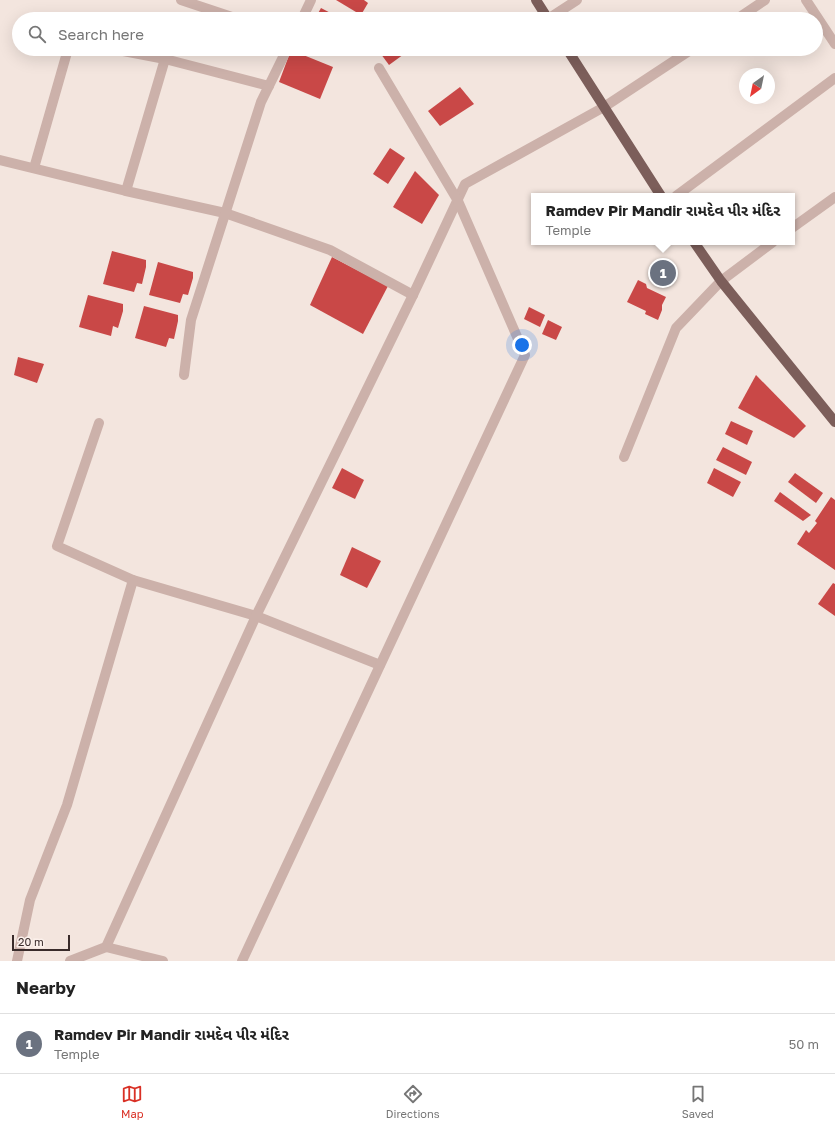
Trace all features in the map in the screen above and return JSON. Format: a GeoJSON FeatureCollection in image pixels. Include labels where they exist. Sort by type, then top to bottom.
{"type":"FeatureCollection","features":[{"type":"Feature","properties":{"kind":"main road"},"geometry":{"type":"LineString","coordinates":[[536,0],[544,12]]}},
{"type":"Feature","properties":{"kind":"main road"},"geometry":{"type":"LineString","coordinates":[[571,56],[659,193]]}},
{"type":"Feature","properties":{"kind":"main road"},"geometry":{"type":"LineString","coordinates":[[696,245],[721,280],[835,422]]}},
{"type":"Feature","properties":{"kind":"street"},"geometry":{"type":"LineString","coordinates":[[181,0],[217,12]]}},
{"type":"Feature","properties":{"kind":"street"},"geometry":{"type":"LineString","coordinates":[[305,12],[311,0]]}},
{"type":"Feature","properties":{"kind":"street"},"geometry":{"type":"LineString","coordinates":[[559,12],[577,0]]}},
{"type":"Feature","properties":{"kind":"street"},"geometry":{"type":"LineString","coordinates":[[747,12],[765,0]]}},
{"type":"Feature","properties":{"kind":"street"},"geometry":{"type":"LineString","coordinates":[[806,0],[814,12]]}},
{"type":"Feature","properties":{"kind":"street"},"geometry":{"type":"LineString","coordinates":[[823,26],[835,44]]}},
{"type":"Feature","properties":{"kind":"street"},"geometry":{"type":"LineString","coordinates":[[34,168],[66,56]]}},
{"type":"Feature","properties":{"kind":"street"},"geometry":{"type":"LineString","coordinates":[[149,56],[269,86]]}},
{"type":"Feature","properties":{"kind":"street"},"geometry":{"type":"LineString","coordinates":[[184,375],[191,320],[261,102],[284,56]]}},
{"type":"Feature","properties":{"kind":"street"},"geometry":{"type":"LineString","coordinates":[[106,947],[256,616],[413,295],[465,184],[604,107],[681,56]]}},
{"type":"Feature","properties":{"kind":"street"},"geometry":{"type":"LineString","coordinates":[[126,191],[165,59]]}},
{"type":"Feature","properties":{"kind":"street"},"geometry":{"type":"LineString","coordinates":[[242,961],[525,355],[458,200],[380,68]]}},
{"type":"Feature","properties":{"kind":"street"},"geometry":{"type":"LineString","coordinates":[[680,193],[835,78]]}},
{"type":"Feature","properties":{"kind":"street"},"geometry":{"type":"LineString","coordinates":[[0,160],[126,191],[225,213],[330,250],[413,295]]}},
{"type":"Feature","properties":{"kind":"street"},"geometry":{"type":"LineString","coordinates":[[795,226],[835,197]]}},
{"type":"Feature","properties":{"kind":"street"},"geometry":{"type":"LineString","coordinates":[[624,457],[676,328],[721,280],[770,245]]}},
{"type":"Feature","properties":{"kind":"street"},"geometry":{"type":"LineString","coordinates":[[99,423],[57,546],[133,580],[256,616],[380,665]]}},
{"type":"Feature","properties":{"kind":"street"},"geometry":{"type":"LineString","coordinates":[[17,961],[30,900],[67,805],[133,580]]}},
{"type":"Feature","properties":{"kind":"street"},"geometry":{"type":"LineString","coordinates":[[70,961],[106,947],[163,961]]}},
{"type":"Feature","properties":{"kind":"building"},"geometry":{"type":"Polygon","coordinates":[[[336,0],[364,0],[368,3],[363,12],[356,12],[336,0]]]}},
{"type":"Feature","properties":{"kind":"building"},"geometry":{"type":"Polygon","coordinates":[[[321,8],[329,12],[319,12],[321,8]]]}},
{"type":"Feature","properties":{"kind":"building"},"geometry":{"type":"Polygon","coordinates":[[[289,56],[306,56],[333,67],[320,99],[279,82],[289,56]]]}},
{"type":"Feature","properties":{"kind":"building"},"geometry":{"type":"Polygon","coordinates":[[[382,56],[401,56],[389,65],[382,56]]]}},
{"type":"Feature","properties":{"kind":"building"},"geometry":{"type":"Polygon","coordinates":[[[460,87],[474,104],[440,126],[428,111],[460,87]]]}},
{"type":"Feature","properties":{"kind":"building"},"geometry":{"type":"Polygon","coordinates":[[[390,148],[405,158],[388,184],[373,174],[390,148]]]}},
{"type":"Feature","properties":{"kind":"building"},"geometry":{"type":"Polygon","coordinates":[[[415,171],[439,195],[422,224],[393,207],[415,171]]]}},
{"type":"Feature","properties":{"kind":"building"},"geometry":{"type":"Polygon","coordinates":[[[112,251],[146,260],[142,284],[137,283],[134,292],[103,284],[112,251]]]}},
{"type":"Feature","properties":{"kind":"building"},"geometry":{"type":"Polygon","coordinates":[[[332,257],[388,286],[363,334],[310,305],[332,257]]]}},
{"type":"Feature","properties":{"kind":"building"},"geometry":{"type":"Polygon","coordinates":[[[158,262],[193,272],[193,278],[188,295],[183,294],[180,303],[149,295],[158,262]]]}},
{"type":"Feature","properties":{"kind":"building"},"geometry":{"type":"Polygon","coordinates":[[[638,280],[646,284],[647,288],[666,297],[658,320],[645,314],[646,311],[627,302],[638,280]]]}},
{"type":"Feature","properties":{"kind":"building"},"geometry":{"type":"Polygon","coordinates":[[[88,295],[123,304],[123,311],[118,328],[113,326],[111,336],[79,327],[88,295]]]}},
{"type":"Feature","properties":{"kind":"building"},"geometry":{"type":"Polygon","coordinates":[[[144,306],[178,315],[174,339],[169,338],[166,347],[135,338],[144,306]]]}},
{"type":"Feature","properties":{"kind":"building"},"geometry":{"type":"Polygon","coordinates":[[[529,307],[545,315],[540,327],[524,319],[529,307]]]}},
{"type":"Feature","properties":{"kind":"building"},"geometry":{"type":"Polygon","coordinates":[[[548,320],[562,327],[556,340],[542,334],[548,320]]]}},
{"type":"Feature","properties":{"kind":"building"},"geometry":{"type":"Polygon","coordinates":[[[18,357],[44,364],[37,383],[14,375],[18,357]]]}},
{"type":"Feature","properties":{"kind":"building"},"geometry":{"type":"Polygon","coordinates":[[[756,375],[806,426],[794,438],[738,408],[756,375]]]}},
{"type":"Feature","properties":{"kind":"building"},"geometry":{"type":"Polygon","coordinates":[[[731,421],[753,431],[747,445],[725,434],[731,421]]]}},
{"type":"Feature","properties":{"kind":"building"},"geometry":{"type":"Polygon","coordinates":[[[723,447],[752,462],[746,475],[716,460],[723,447]]]}},
{"type":"Feature","properties":{"kind":"building"},"geometry":{"type":"Polygon","coordinates":[[[342,468],[364,480],[355,499],[332,488],[342,468]]]}},
{"type":"Feature","properties":{"kind":"building"},"geometry":{"type":"Polygon","coordinates":[[[714,468],[741,482],[733,497],[707,483],[714,468]]]}},
{"type":"Feature","properties":{"kind":"building"},"geometry":{"type":"Polygon","coordinates":[[[795,473],[823,493],[816,503],[788,482],[795,473]]]}},
{"type":"Feature","properties":{"kind":"building"},"geometry":{"type":"Polygon","coordinates":[[[780,492],[811,515],[803,521],[774,501],[780,492]]]}},
{"type":"Feature","properties":{"kind":"building"},"geometry":{"type":"Polygon","coordinates":[[[831,497],[835,500],[835,570],[797,544],[806,530],[809,533],[817,523],[815,521],[831,497]]]}},
{"type":"Feature","properties":{"kind":"building"},"geometry":{"type":"Polygon","coordinates":[[[352,547],[381,561],[367,588],[340,575],[352,547]]]}},
{"type":"Feature","properties":{"kind":"building"},"geometry":{"type":"Polygon","coordinates":[[[833,583],[835,584],[835,616],[818,604],[833,583]]]}},
{"type":"Feature","properties":{"kind":"place","name":"Ramdev Pir Mandir રામદેવ પીર મંદિર"},"geometry":{"type":"Point","coordinates":[663,273]}}]}
